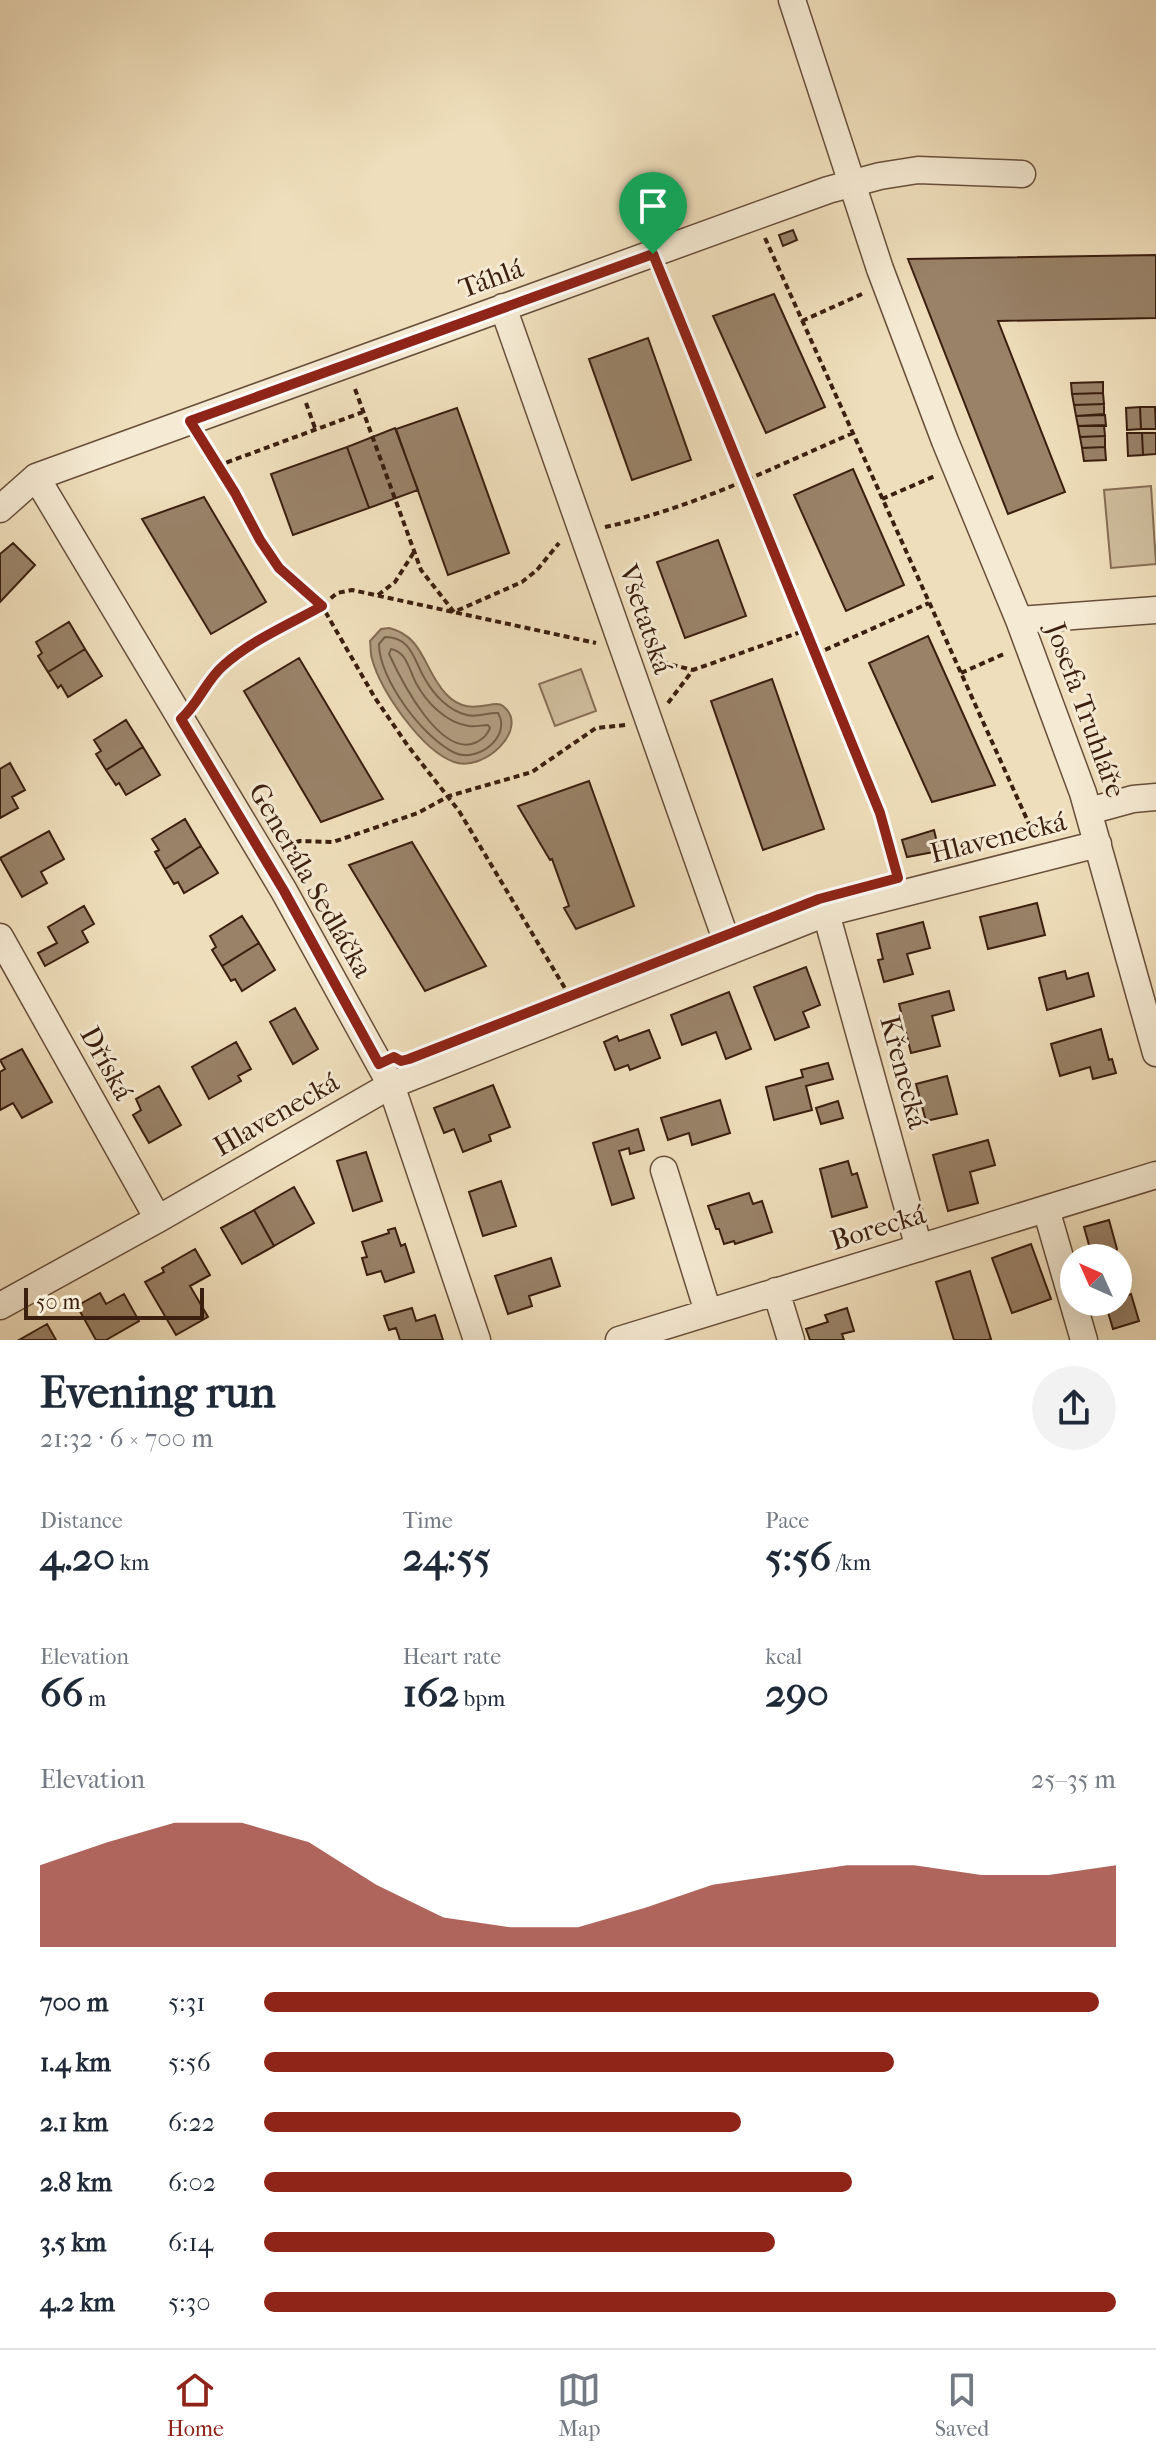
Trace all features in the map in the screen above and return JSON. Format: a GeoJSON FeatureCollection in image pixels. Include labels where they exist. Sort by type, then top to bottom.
{"type":"FeatureCollection","features":[{"type":"Feature","properties":{"kind":"street","name":"Josefa Truhláře"},"geometry":{"type":"LineString","coordinates":[[792,0],[880,269],[945,441],[1019,620],[1089,811],[1147,990],[1156,1053]]}},
{"type":"Feature","properties":{"kind":"street","name":"Táhlá"},"geometry":{"type":"LineString","coordinates":[[0,509],[36,477],[828,190],[918,170],[1022,174]]}},
{"type":"Feature","properties":{"kind":"street","name":"Všetatská"},"geometry":{"type":"LineString","coordinates":[[503,307],[730,951]]}},
{"type":"Feature","properties":{"kind":"street","name":"Generála Sedláčka"},"geometry":{"type":"LineString","coordinates":[[36,477],[262,855],[391,1085],[477,1340]]}},
{"type":"Feature","properties":{"kind":"street"},"geometry":{"type":"LineString","coordinates":[[1019,620],[1156,610]]}},
{"type":"Feature","properties":{"kind":"street"},"geometry":{"type":"LineString","coordinates":[[1089,811],[1133,799],[1156,797]]}},
{"type":"Feature","properties":{"kind":"street","name":"Hlavenecká"},"geometry":{"type":"LineString","coordinates":[[0,1306],[391,1085],[826,913],[1098,844]]}},
{"type":"Feature","properties":{"kind":"street","name":"Křenecká"},"geometry":{"type":"LineString","coordinates":[[826,913],[919,1248]]}},
{"type":"Feature","properties":{"kind":"street","name":"Dříská"},"geometry":{"type":"LineString","coordinates":[[0,937],[158,1219]]}},
{"type":"Feature","properties":{"kind":"street"},"geometry":{"type":"LineString","coordinates":[[664,1170],[708,1312]]}},
{"type":"Feature","properties":{"kind":"street","name":"Borecká"},"geometry":{"type":"LineString","coordinates":[[619,1340],[1156,1175]]}},
{"type":"Feature","properties":{"kind":"street"},"geometry":{"type":"LineString","coordinates":[[1046,1209],[1084,1340]]}},
{"type":"Feature","properties":{"kind":"street"},"geometry":{"type":"LineString","coordinates":[[776,1291],[791,1340]]}},
{"type":"Feature","properties":{"kind":"path"},"geometry":{"type":"LineString","coordinates":[[761,228],[1038,843]]}},
{"type":"Feature","properties":{"kind":"path"},"geometry":{"type":"LineString","coordinates":[[653,254],[880,813],[898,878]]}},
{"type":"Feature","properties":{"kind":"path"},"geometry":{"type":"LineString","coordinates":[[802,321],[869,291]]}},
{"type":"Feature","properties":{"kind":"path"},"geometry":{"type":"LineString","coordinates":[[346,364],[421,570],[454,612]]}},
{"type":"Feature","properties":{"kind":"path"},"geometry":{"type":"LineString","coordinates":[[217,466],[363,412]]}},
{"type":"Feature","properties":{"kind":"path"},"geometry":{"type":"LineString","coordinates":[[190,421],[279,568],[322,606],[375,698],[408,746],[449,796],[569,995]]}},
{"type":"Feature","properties":{"kind":"path"},"geometry":{"type":"LineString","coordinates":[[454,612],[522,582],[537,570],[561,541],[582,532],[637,520],[714,494],[853,433]]}},
{"type":"Feature","properties":{"kind":"path"},"geometry":{"type":"LineString","coordinates":[[882,499],[940,474]]}},
{"type":"Feature","properties":{"kind":"path"},"geometry":{"type":"LineString","coordinates":[[378,595],[395,582],[414,552]]}},
{"type":"Feature","properties":{"kind":"path"},"geometry":{"type":"LineString","coordinates":[[181,719],[193,708],[221,667],[322,606],[337,593],[352,590],[596,643],[619,636]]}},
{"type":"Feature","properties":{"kind":"path"},"geometry":{"type":"LineString","coordinates":[[816,654],[929,603]]}},
{"type":"Feature","properties":{"kind":"path"},"geometry":{"type":"LineString","coordinates":[[262,855],[300,841],[333,842],[418,813],[449,796],[532,772],[596,728],[631,724],[661,711],[693,670],[806,630]]}},
{"type":"Feature","properties":{"kind":"path"},"geometry":{"type":"LineString","coordinates":[[961,673],[1011,651]]}},
{"type":"Feature","properties":{"kind":"path"},"geometry":{"type":"LineString","coordinates":[[639,657],[693,670]]}},
{"type":"Feature","properties":{"kind":"shaded area"},"geometry":{"type":"Polygon","coordinates":[[[1151,486],[1156,564],[1111,568],[1104,490],[1151,486]]]}},
{"type":"Feature","properties":{"kind":"shaded area"},"geometry":{"type":"Polygon","coordinates":[[[581,669],[596,711],[555,726],[539,684],[581,669]]]}},
{"type":"Feature","properties":{"kind":"water"},"geometry":{"type":"Polygon","coordinates":[[[389,628],[410,638],[439,685],[455,701],[472,707],[503,706],[510,715],[511,726],[508,736],[490,755],[466,764],[454,762],[429,745],[404,718],[384,687],[371,657],[370,641],[381,629],[389,628]]]}},
{"type":"Feature","properties":{"kind":"building"},"geometry":{"type":"Polygon","coordinates":[[[793,230],[797,240],[783,246],[779,235],[793,230]]]}},
{"type":"Feature","properties":{"kind":"building"},"geometry":{"type":"Polygon","coordinates":[[[1156,255],[1156,318],[998,321],[1065,492],[1008,514],[908,259],[1156,255]]]}},
{"type":"Feature","properties":{"kind":"building"},"geometry":{"type":"Polygon","coordinates":[[[774,294],[825,407],[766,433],[713,316],[774,294]]]}},
{"type":"Feature","properties":{"kind":"building"},"geometry":{"type":"Polygon","coordinates":[[[648,338],[691,460],[632,480],[589,359],[648,338]]]}},
{"type":"Feature","properties":{"kind":"building"},"geometry":{"type":"Polygon","coordinates":[[[1103,382],[1103,393],[1072,394],[1071,383],[1103,382]]]}},
{"type":"Feature","properties":{"kind":"building"},"geometry":{"type":"Polygon","coordinates":[[[1103,393],[1104,404],[1074,405],[1072,394],[1103,393]]]}},
{"type":"Feature","properties":{"kind":"building"},"geometry":{"type":"Polygon","coordinates":[[[1104,404],[1104,414],[1076,416],[1074,405],[1104,404]]]}},
{"type":"Feature","properties":{"kind":"building"},"geometry":{"type":"Polygon","coordinates":[[[1140,407],[1155,407],[1156,429],[1141,429],[1140,407]]]}},
{"type":"Feature","properties":{"kind":"building"},"geometry":{"type":"Polygon","coordinates":[[[1140,407],[1141,429],[1127,430],[1126,408],[1140,407]]]}},
{"type":"Feature","properties":{"kind":"building"},"geometry":{"type":"Polygon","coordinates":[[[457,408],[509,553],[448,575],[396,429],[457,408]]]}},
{"type":"Feature","properties":{"kind":"building"},"geometry":{"type":"Polygon","coordinates":[[[1105,415],[1106,426],[1078,426],[1076,416],[1105,415]]]}},
{"type":"Feature","properties":{"kind":"building"},"geometry":{"type":"Polygon","coordinates":[[[1104,425],[1105,436],[1080,437],[1078,426],[1104,425]]]}},
{"type":"Feature","properties":{"kind":"building"},"geometry":{"type":"Polygon","coordinates":[[[395,428],[418,490],[369,508],[347,447],[395,428]]]}},
{"type":"Feature","properties":{"kind":"building"},"geometry":{"type":"Polygon","coordinates":[[[1127,433],[1142,433],[1143,455],[1128,456],[1127,433]]]}},
{"type":"Feature","properties":{"kind":"building"},"geometry":{"type":"Polygon","coordinates":[[[1142,433],[1156,433],[1156,454],[1143,455],[1142,433]]]}},
{"type":"Feature","properties":{"kind":"building"},"geometry":{"type":"Polygon","coordinates":[[[1105,436],[1105,447],[1082,448],[1080,437],[1105,436]]]}},
{"type":"Feature","properties":{"kind":"building"},"geometry":{"type":"Polygon","coordinates":[[[347,447],[369,508],[293,535],[271,474],[347,447]]]}},
{"type":"Feature","properties":{"kind":"building"},"geometry":{"type":"Polygon","coordinates":[[[1105,447],[1106,460],[1084,461],[1082,448],[1105,447]]]}},
{"type":"Feature","properties":{"kind":"building"},"geometry":{"type":"Polygon","coordinates":[[[853,469],[904,585],[846,611],[794,495],[853,469]]]}},
{"type":"Feature","properties":{"kind":"building"},"geometry":{"type":"Polygon","coordinates":[[[204,497],[266,602],[211,634],[142,519],[204,497]]]}},
{"type":"Feature","properties":{"kind":"building"},"geometry":{"type":"Polygon","coordinates":[[[718,540],[746,616],[685,638],[657,562],[718,540]]]}},
{"type":"Feature","properties":{"kind":"building"},"geometry":{"type":"Polygon","coordinates":[[[13,543],[35,565],[0,602],[0,554],[13,543]]]}},
{"type":"Feature","properties":{"kind":"building"},"geometry":{"type":"Polygon","coordinates":[[[69,622],[85,649],[48,672],[38,656],[42,653],[36,642],[69,622]]]}},
{"type":"Feature","properties":{"kind":"building"},"geometry":{"type":"Polygon","coordinates":[[[928,636],[995,785],[932,802],[869,663],[928,636]]]}},
{"type":"Feature","properties":{"kind":"building"},"geometry":{"type":"Polygon","coordinates":[[[85,649],[102,676],[68,697],[48,672],[85,649]]]}},
{"type":"Feature","properties":{"kind":"building"},"geometry":{"type":"Polygon","coordinates":[[[299,658],[383,799],[321,822],[244,691],[299,658]]]}},
{"type":"Feature","properties":{"kind":"building"},"geometry":{"type":"Polygon","coordinates":[[[772,679],[824,829],[763,850],[711,701],[772,679]]]}},
{"type":"Feature","properties":{"kind":"building"},"geometry":{"type":"Polygon","coordinates":[[[126,720],[143,747],[106,770],[96,754],[101,751],[94,740],[126,720]]]}},
{"type":"Feature","properties":{"kind":"building"},"geometry":{"type":"Polygon","coordinates":[[[143,747],[160,775],[126,795],[106,770],[143,747]]]}},
{"type":"Feature","properties":{"kind":"building"},"geometry":{"type":"Polygon","coordinates":[[[10,763],[25,790],[12,797],[18,808],[0,818],[0,769],[10,763]]]}},
{"type":"Feature","properties":{"kind":"building"},"geometry":{"type":"Polygon","coordinates":[[[589,781],[634,906],[576,929],[564,908],[569,906],[552,859],[518,806],[589,781]]]}},
{"type":"Feature","properties":{"kind":"building"},"geometry":{"type":"Polygon","coordinates":[[[185,819],[201,846],[165,869],[155,852],[159,850],[152,839],[185,819]]]}},
{"type":"Feature","properties":{"kind":"building"},"geometry":{"type":"Polygon","coordinates":[[[934,830],[939,851],[907,857],[902,840],[934,830]]]}},
{"type":"Feature","properties":{"kind":"building"},"geometry":{"type":"Polygon","coordinates":[[[49,831],[64,859],[41,872],[47,883],[22,897],[0,858],[49,831]]]}},
{"type":"Feature","properties":{"kind":"building"},"geometry":{"type":"Polygon","coordinates":[[[412,842],[486,966],[425,991],[349,865],[412,842]]]}},
{"type":"Feature","properties":{"kind":"building"},"geometry":{"type":"Polygon","coordinates":[[[201,846],[218,873],[184,893],[165,869],[201,846]]]}},
{"type":"Feature","properties":{"kind":"building"},"geometry":{"type":"Polygon","coordinates":[[[1037,903],[1045,935],[988,949],[980,917],[1037,903]]]}},
{"type":"Feature","properties":{"kind":"building"},"geometry":{"type":"Polygon","coordinates":[[[84,906],[94,924],[82,931],[88,942],[45,966],[38,953],[57,943],[48,927],[84,906]]]}},
{"type":"Feature","properties":{"kind":"building"},"geometry":{"type":"Polygon","coordinates":[[[242,916],[259,943],[222,966],[212,950],[216,947],[210,936],[242,916]]]}},
{"type":"Feature","properties":{"kind":"building"},"geometry":{"type":"Polygon","coordinates":[[[923,922],[930,948],[907,954],[913,974],[884,982],[878,960],[883,959],[877,934],[923,922]]]}},
{"type":"Feature","properties":{"kind":"building"},"geometry":{"type":"Polygon","coordinates":[[[259,943],[275,970],[242,991],[222,966],[259,943]]]}},
{"type":"Feature","properties":{"kind":"building"},"geometry":{"type":"Polygon","coordinates":[[[806,967],[820,1005],[803,1012],[809,1027],[775,1040],[754,987],[806,967]]]}},
{"type":"Feature","properties":{"kind":"building"},"geometry":{"type":"Polygon","coordinates":[[[1065,971],[1067,979],[1088,973],[1094,996],[1047,1010],[1039,978],[1065,971]]]}},
{"type":"Feature","properties":{"kind":"building"},"geometry":{"type":"Polygon","coordinates":[[[949,991],[954,1010],[932,1016],[940,1046],[911,1053],[899,1004],[949,991]]]}},
{"type":"Feature","properties":{"kind":"building"},"geometry":{"type":"Polygon","coordinates":[[[729,992],[751,1049],[726,1059],[716,1032],[682,1045],[671,1015],[729,992]]]}},
{"type":"Feature","properties":{"kind":"building"},"geometry":{"type":"Polygon","coordinates":[[[295,1008],[318,1049],[293,1064],[270,1022],[295,1008]]]}},
{"type":"Feature","properties":{"kind":"building"},"geometry":{"type":"Polygon","coordinates":[[[1101,1029],[1109,1060],[1112,1059],[1116,1073],[1093,1079],[1090,1067],[1060,1076],[1051,1044],[1101,1029]]]}},
{"type":"Feature","properties":{"kind":"building"},"geometry":{"type":"Polygon","coordinates":[[[649,1030],[660,1058],[630,1070],[628,1065],[615,1070],[604,1042],[617,1036],[619,1041],[649,1030]]]}},
{"type":"Feature","properties":{"kind":"building"},"geometry":{"type":"Polygon","coordinates":[[[236,1042],[251,1069],[238,1076],[241,1081],[209,1099],[192,1067],[236,1042]]]}},
{"type":"Feature","properties":{"kind":"building"},"geometry":{"type":"Polygon","coordinates":[[[22,1049],[52,1102],[22,1118],[13,1103],[0,1110],[0,1072],[5,1069],[0,1060],[22,1049]]]}},
{"type":"Feature","properties":{"kind":"building"},"geometry":{"type":"Polygon","coordinates":[[[828,1063],[833,1079],[806,1086],[812,1110],[774,1120],[766,1087],[803,1077],[801,1070],[828,1063]]]}},
{"type":"Feature","properties":{"kind":"building"},"geometry":{"type":"Polygon","coordinates":[[[947,1076],[957,1114],[926,1121],[916,1084],[947,1076]]]}},
{"type":"Feature","properties":{"kind":"building"},"geometry":{"type":"Polygon","coordinates":[[[493,1085],[510,1127],[489,1135],[491,1141],[463,1152],[454,1129],[444,1133],[434,1108],[493,1085]]]}},
{"type":"Feature","properties":{"kind":"building"},"geometry":{"type":"Polygon","coordinates":[[[159,1086],[181,1125],[149,1143],[133,1115],[141,1110],[136,1099],[159,1086]]]}},
{"type":"Feature","properties":{"kind":"building"},"geometry":{"type":"Polygon","coordinates":[[[720,1100],[730,1133],[692,1145],[689,1133],[668,1140],[661,1118],[720,1100]]]}},
{"type":"Feature","properties":{"kind":"building"},"geometry":{"type":"Polygon","coordinates":[[[838,1101],[843,1118],[821,1124],[816,1108],[838,1101]]]}},
{"type":"Feature","properties":{"kind":"building"},"geometry":{"type":"Polygon","coordinates":[[[638,1129],[644,1150],[630,1154],[629,1148],[619,1151],[634,1198],[612,1205],[593,1143],[638,1129]]]}},
{"type":"Feature","properties":{"kind":"building"},"geometry":{"type":"Polygon","coordinates":[[[988,1140],[995,1165],[970,1172],[978,1203],[948,1211],[933,1155],[988,1140]]]}},
{"type":"Feature","properties":{"kind":"building"},"geometry":{"type":"Polygon","coordinates":[[[366,1152],[382,1201],[353,1211],[337,1161],[366,1152]]]}},
{"type":"Feature","properties":{"kind":"building"},"geometry":{"type":"Polygon","coordinates":[[[848,1161],[852,1175],[857,1173],[867,1207],[832,1217],[820,1169],[848,1161]]]}},
{"type":"Feature","properties":{"kind":"building"},"geometry":{"type":"Polygon","coordinates":[[[501,1181],[516,1226],[483,1236],[469,1192],[501,1181]]]}},
{"type":"Feature","properties":{"kind":"building"},"geometry":{"type":"Polygon","coordinates":[[[294,1187],[314,1223],[274,1246],[254,1210],[294,1187]]]}},
{"type":"Feature","properties":{"kind":"building"},"geometry":{"type":"Polygon","coordinates":[[[749,1193],[753,1204],[762,1201],[772,1232],[735,1244],[734,1241],[724,1244],[708,1206],[749,1193]]]}},
{"type":"Feature","properties":{"kind":"building"},"geometry":{"type":"Polygon","coordinates":[[[254,1210],[274,1246],[242,1264],[221,1228],[254,1210]]]}},
{"type":"Feature","properties":{"kind":"building"},"geometry":{"type":"Polygon","coordinates":[[[1109,1220],[1116,1244],[1089,1244],[1084,1227],[1109,1220]]]}},
{"type":"Feature","properties":{"kind":"building"},"geometry":{"type":"Polygon","coordinates":[[[395,1228],[401,1246],[405,1244],[414,1272],[385,1282],[381,1271],[367,1275],[362,1258],[367,1257],[362,1242],[395,1228]]]}},
{"type":"Feature","properties":{"kind":"building"},"geometry":{"type":"Polygon","coordinates":[[[1031,1244],[1051,1299],[1012,1313],[992,1258],[1031,1244]]]}},
{"type":"Feature","properties":{"kind":"building"},"geometry":{"type":"Polygon","coordinates":[[[195,1249],[210,1275],[190,1286],[208,1317],[176,1335],[145,1282],[195,1249]]]}},
{"type":"Feature","properties":{"kind":"building"},"geometry":{"type":"Polygon","coordinates":[[[551,1258],[560,1286],[529,1296],[532,1306],[508,1314],[495,1276],[551,1258]]]}},
{"type":"Feature","properties":{"kind":"building"},"geometry":{"type":"Polygon","coordinates":[[[970,1271],[991,1339],[988,1340],[954,1340],[936,1282],[970,1271]]]}},
{"type":"Feature","properties":{"kind":"building"},"geometry":{"type":"Polygon","coordinates":[[[100,1293],[106,1304],[124,1294],[139,1321],[106,1340],[96,1340],[77,1306],[100,1293]]]}},
{"type":"Feature","properties":{"kind":"building"},"geometry":{"type":"Polygon","coordinates":[[[1132,1297],[1139,1321],[1113,1329],[1109,1316],[1132,1316],[1132,1297]]]}},
{"type":"Feature","properties":{"kind":"building"},"geometry":{"type":"Polygon","coordinates":[[[412,1308],[416,1321],[435,1315],[443,1340],[400,1340],[396,1328],[389,1330],[384,1316],[412,1308]]]}},
{"type":"Feature","properties":{"kind":"building"},"geometry":{"type":"Polygon","coordinates":[[[847,1308],[854,1331],[842,1334],[844,1340],[810,1340],[806,1329],[828,1322],[825,1315],[847,1308]]]}},
{"type":"Feature","properties":{"kind":"building"},"geometry":{"type":"Polygon","coordinates":[[[47,1324],[56,1340],[19,1340],[47,1324]]]}},
{"type":"Feature","properties":{"kind":"route"},"geometry":{"type":"LineString","coordinates":[[653,254],[880,813],[898,878],[819,899],[409,1059],[401,1061],[394,1057],[379,1064],[284,891],[181,719],[193,708],[221,667],[322,606],[279,568],[190,421],[653,254]]}}]}
